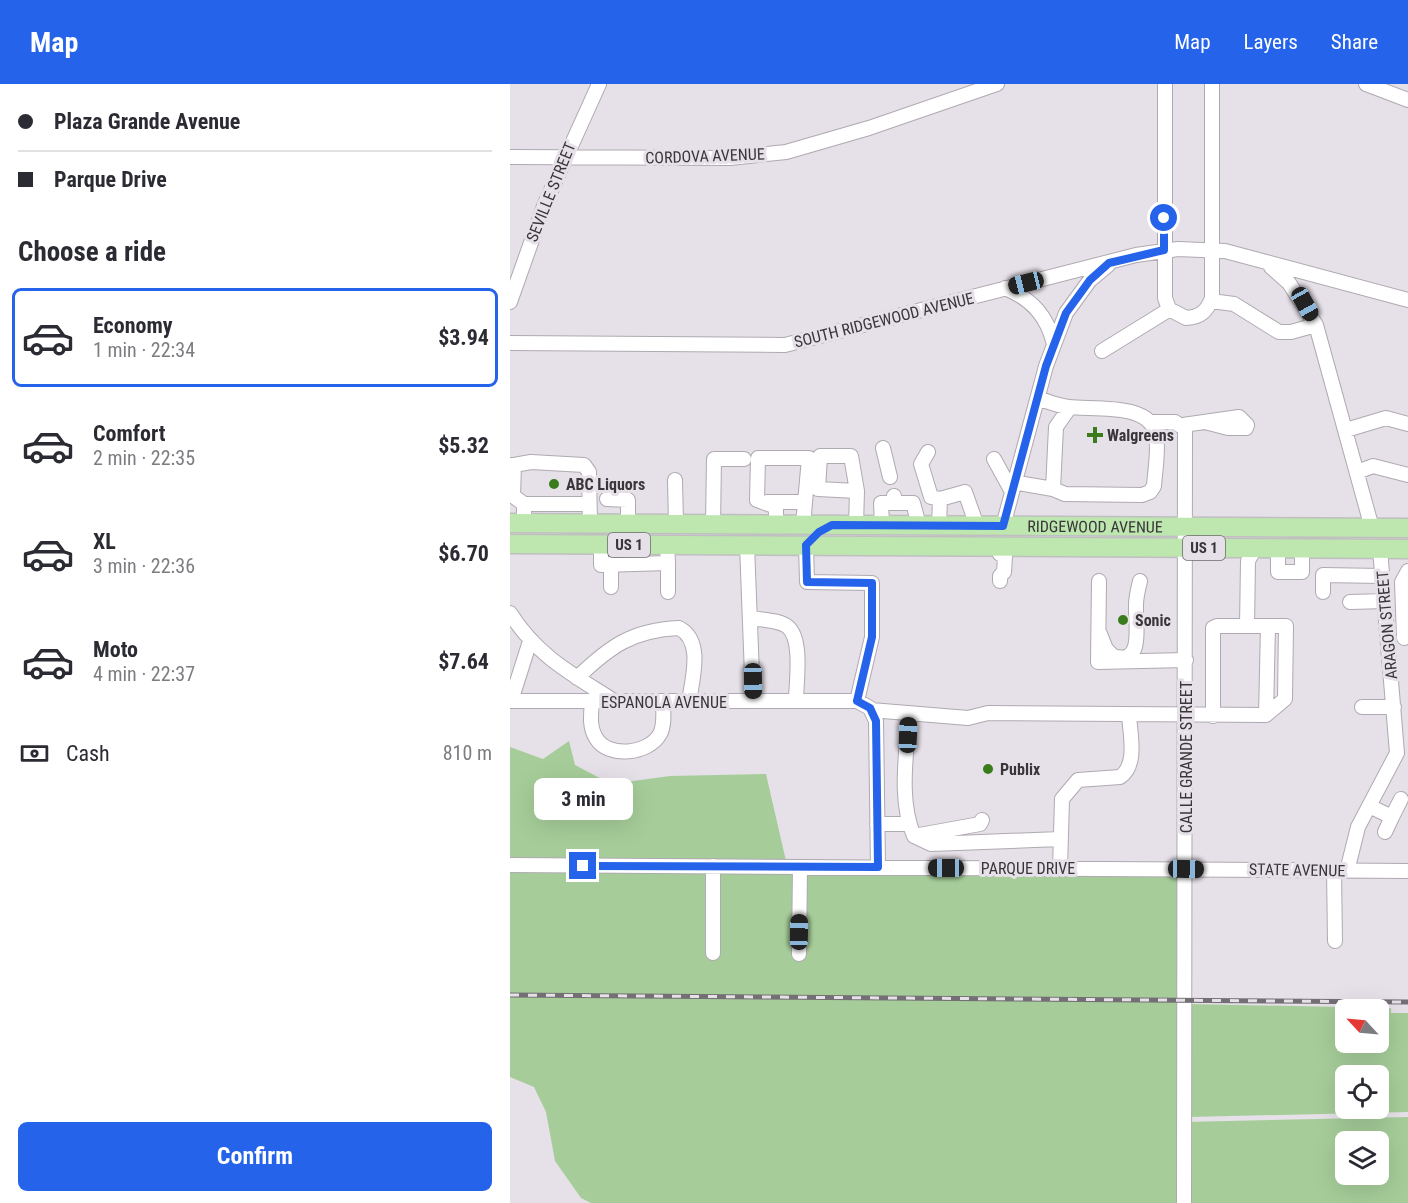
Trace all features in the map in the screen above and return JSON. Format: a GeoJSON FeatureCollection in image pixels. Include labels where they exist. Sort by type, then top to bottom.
{"type":"FeatureCollection","features":[{"type":"Feature","properties":{"kind":"main road","name":"US 1"},"geometry":{"type":"LineString","coordinates":[[517,523],[713,524]]}},
{"type":"Feature","properties":{"kind":"main road","name":"RIDGEWOOD AVENUE"},"geometry":{"type":"LineString","coordinates":[[713,524],[1408,528]]}},
{"type":"Feature","properties":{"kind":"main road"},"geometry":{"type":"LineString","coordinates":[[806,545],[819,532],[832,525]]}},
{"type":"Feature","properties":{"kind":"main road","name":"US 1"},"geometry":{"type":"LineString","coordinates":[[510,544],[747,545]]}},
{"type":"Feature","properties":{"kind":"main road","name":"RIDGEWOOD AVENUE"},"geometry":{"type":"LineString","coordinates":[[747,545],[1000,549],[1186,547],[1408,549]]}},
{"type":"Feature","properties":{"kind":"street","name":"SEVILLE STREET"},"geometry":{"type":"LineString","coordinates":[[510,302],[564,157],[599,84]]}},
{"type":"Feature","properties":{"kind":"street","name":"CORDOVA AVENUE"},"geometry":{"type":"LineString","coordinates":[[510,156],[730,158],[786,152],[869,128],[997,84]]}},
{"type":"Feature","properties":{"kind":"street"},"geometry":{"type":"LineString","coordinates":[[1165,84],[1165,298],[1170,309],[1181,316],[1193,318],[1204,312],[1211,301],[1212,84]]}},
{"type":"Feature","properties":{"kind":"street"},"geometry":{"type":"LineString","coordinates":[[1366,84],[1408,100]]}},
{"type":"Feature","properties":{"kind":"street","name":"SOUTH RIDGEWOOD AVENUE"},"geometry":{"type":"LineString","coordinates":[[510,343],[785,345],[1164,250],[1212,250],[1408,300]]}},
{"type":"Feature","properties":{"kind":"street"},"geometry":{"type":"LineString","coordinates":[[1003,526],[1012,486],[1038,398],[1066,313],[1077,296],[1109,263]]}},
{"type":"Feature","properties":{"kind":"street"},"geometry":{"type":"LineString","coordinates":[[1270,265],[1289,283],[1316,325],[1372,528]]}},
{"type":"Feature","properties":{"kind":"street"},"geometry":{"type":"LineString","coordinates":[[1005,288],[1029,301],[1041,313],[1049,325],[1054,344]]}},
{"type":"Feature","properties":{"kind":"street"},"geometry":{"type":"LineString","coordinates":[[1211,301],[1234,304],[1279,332],[1292,332],[1316,325]]}},
{"type":"Feature","properties":{"kind":"street"},"geometry":{"type":"LineString","coordinates":[[1102,351],[1170,309]]}},
{"type":"Feature","properties":{"kind":"street"},"geometry":{"type":"LineString","coordinates":[[1012,486],[1053,489],[1065,494],[1142,495],[1150,492],[1154,486],[1156,434],[1150,422],[1138,414],[1123,410],[1070,407],[1038,398]]}},
{"type":"Feature","properties":{"kind":"street"},"geometry":{"type":"LineString","coordinates":[[1053,489],[1056,427],[1070,407]]}},
{"type":"Feature","properties":{"kind":"street"},"geometry":{"type":"LineString","coordinates":[[1346,430],[1386,418],[1408,424]]}},
{"type":"Feature","properties":{"kind":"street"},"geometry":{"type":"LineString","coordinates":[[1150,422],[1175,422],[1183,425],[1205,422]]}},
{"type":"Feature","properties":{"kind":"street","name":"CALLE GRANDE STREET"},"geometry":{"type":"LineString","coordinates":[[1183,425],[1185,429],[1186,527],[1184,1203]]}},
{"type":"Feature","properties":{"kind":"street"},"geometry":{"type":"LineString","coordinates":[[883,448],[890,477]]}},
{"type":"Feature","properties":{"kind":"street"},"geometry":{"type":"LineString","coordinates":[[928,452],[921,464],[932,497],[940,499],[965,492],[977,526]]}},
{"type":"Feature","properties":{"kind":"street"},"geometry":{"type":"LineString","coordinates":[[776,525],[776,507],[757,500],[758,458],[809,458],[809,489],[804,502],[803,525]]}},
{"type":"Feature","properties":{"kind":"street"},"geometry":{"type":"LineString","coordinates":[[713,524],[714,459],[744,459]]}},
{"type":"Feature","properties":{"kind":"street"},"geometry":{"type":"LineString","coordinates":[[994,459],[1012,486]]}},
{"type":"Feature","properties":{"kind":"street"},"geometry":{"type":"LineString","coordinates":[[589,504],[524,504],[513,496],[512,465],[531,462],[567,464],[586,468],[589,504],[590,524]]}},
{"type":"Feature","properties":{"kind":"street"},"geometry":{"type":"LineString","coordinates":[[1357,472],[1373,466],[1408,475]]}},
{"type":"Feature","properties":{"kind":"street"},"geometry":{"type":"LineString","coordinates":[[675,480],[676,524]]}},
{"type":"Feature","properties":{"kind":"street"},"geometry":{"type":"LineString","coordinates":[[856,525],[857,491]]}},
{"type":"Feature","properties":{"kind":"street"},"geometry":{"type":"LineString","coordinates":[[882,525],[881,503],[893,498],[913,503],[919,525]]}},
{"type":"Feature","properties":{"kind":"street"},"geometry":{"type":"LineString","coordinates":[[607,499],[628,500],[628,524]]}},
{"type":"Feature","properties":{"kind":"street"},"geometry":{"type":"LineString","coordinates":[[939,525],[940,499]]}},
{"type":"Feature","properties":{"kind":"street"},"geometry":{"type":"LineString","coordinates":[[762,502],[804,502]]}},
{"type":"Feature","properties":{"kind":"street"},"geometry":{"type":"LineString","coordinates":[[517,523],[524,504]]}},
{"type":"Feature","properties":{"kind":"street"},"geometry":{"type":"LineString","coordinates":[[601,544],[601,565],[668,563]]}},
{"type":"Feature","properties":{"kind":"street"},"geometry":{"type":"LineString","coordinates":[[667,545],[668,592]]}},
{"type":"Feature","properties":{"kind":"street"},"geometry":{"type":"LineString","coordinates":[[747,545],[752,618],[753,702]]}},
{"type":"Feature","properties":{"kind":"street"},"geometry":{"type":"LineString","coordinates":[[806,545],[807,582],[872,583],[872,637],[857,701],[871,710],[968,718],[988,713],[1186,716],[1213,716],[1266,715],[1285,699],[1286,626],[1217,626],[1213,628],[1213,716]]}},
{"type":"Feature","properties":{"kind":"street"},"geometry":{"type":"LineString","coordinates":[[1247,626],[1248,561],[1256,548]]}},
{"type":"Feature","properties":{"kind":"street"},"geometry":{"type":"LineString","coordinates":[[1000,549],[1005,557],[1004,572],[1000,578]]}},
{"type":"Feature","properties":{"kind":"street","name":"ARAGON STREET"},"geometry":{"type":"LineString","coordinates":[[1335,942],[1341,871],[1369,806],[1403,751],[1394,707],[1380,549]]}},
{"type":"Feature","properties":{"kind":"street"},"geometry":{"type":"LineString","coordinates":[[611,564],[611,587]]}},
{"type":"Feature","properties":{"kind":"street"},"geometry":{"type":"LineString","coordinates":[[1388,639],[1406,638],[1402,582],[1408,571]]}},
{"type":"Feature","properties":{"kind":"street"},"geometry":{"type":"LineString","coordinates":[[1323,592],[1323,575],[1382,576]]}},
{"type":"Feature","properties":{"kind":"street"},"geometry":{"type":"LineString","coordinates":[[1099,581],[1098,662],[1186,660]]}},
{"type":"Feature","properties":{"kind":"street"},"geometry":{"type":"LineString","coordinates":[[1098,629],[1109,653],[1117,657],[1132,655],[1137,644],[1136,604],[1140,581]]}},
{"type":"Feature","properties":{"kind":"street"},"geometry":{"type":"LineString","coordinates":[[1350,602],[1385,601]]}},
{"type":"Feature","properties":{"kind":"street"},"geometry":{"type":"LineString","coordinates":[[510,613],[530,641],[548,660],[615,702]]}},
{"type":"Feature","properties":{"kind":"street"},"geometry":{"type":"LineString","coordinates":[[752,618],[779,623],[788,627],[794,634],[797,644],[796,701]]}},
{"type":"Feature","properties":{"kind":"street"},"geometry":{"type":"LineString","coordinates":[[1266,715],[1268,626]]}},
{"type":"Feature","properties":{"kind":"street"},"geometry":{"type":"LineString","coordinates":[[577,678],[615,644],[645,634],[679,628],[688,635],[694,649],[689,702]]}},
{"type":"Feature","properties":{"kind":"street","name":"ESPANOLA AVENUE"},"geometry":{"type":"LineString","coordinates":[[530,641],[511,701],[857,701]]}},
{"type":"Feature","properties":{"kind":"street"},"geometry":{"type":"LineString","coordinates":[[592,702],[590,718],[596,739],[610,750],[622,751],[642,748],[657,738],[662,731],[663,702]]}},
{"type":"Feature","properties":{"kind":"street"},"geometry":{"type":"LineString","coordinates":[[1362,707],[1394,707]]}},
{"type":"Feature","properties":{"kind":"street"},"geometry":{"type":"LineString","coordinates":[[871,710],[876,721],[878,867]]}},
{"type":"Feature","properties":{"kind":"street"},"geometry":{"type":"LineString","coordinates":[[909,713],[906,800],[911,830],[930,844],[1060,839]]}},
{"type":"Feature","properties":{"kind":"street"},"geometry":{"type":"LineString","coordinates":[[1060,868],[1062,799],[1072,784],[1078,780],[1120,777],[1129,769],[1129,715]]}},
{"type":"Feature","properties":{"kind":"street"},"geometry":{"type":"LineString","coordinates":[[1385,832],[1401,799]]}},
{"type":"Feature","properties":{"kind":"street"},"geometry":{"type":"LineString","coordinates":[[1369,806],[1392,817]]}},
{"type":"Feature","properties":{"kind":"street"},"geometry":{"type":"LineString","coordinates":[[878,824],[911,830],[980,824],[982,820]]}},
{"type":"Feature","properties":{"kind":"street","name":"PARQUE DRIVE"},"geometry":{"type":"LineString","coordinates":[[510,865],[1186,869]]}},
{"type":"Feature","properties":{"kind":"street"},"geometry":{"type":"LineString","coordinates":[[713,866],[713,953]]}},
{"type":"Feature","properties":{"kind":"street"},"geometry":{"type":"LineString","coordinates":[[799,954],[800,867]]}},
{"type":"Feature","properties":{"kind":"street","name":"STATE AVENUE"},"geometry":{"type":"LineString","coordinates":[[1186,869],[1408,871]]}},
{"type":"Feature","properties":{"kind":"green space"},"geometry":{"type":"Polygon","coordinates":[[[569,741],[575,765],[611,784],[670,776],[766,774],[786,861],[510,859],[510,747],[543,759],[569,741]]]}},
{"type":"Feature","properties":{"kind":"green space"},"geometry":{"type":"Polygon","coordinates":[[[510,870],[1177,874],[1180,928],[1177,994],[1178,1203],[591,1203],[581,1198],[555,1161],[546,1112],[534,1087],[510,1077],[510,870]]]}},
{"type":"Feature","properties":{"kind":"green space"},"geometry":{"type":"Polygon","coordinates":[[[1189,1004],[1335,1007],[1335,1053],[1389,1053],[1389,1008],[1391,1008],[1391,1013],[1408,1013],[1408,1112],[1389,1112],[1389,1065],[1335,1065],[1335,1114],[1190,1117],[1189,1004]]]}},
{"type":"Feature","properties":{"kind":"green space"},"geometry":{"type":"Polygon","coordinates":[[[1408,1117],[1408,1203],[1184,1203],[1184,1122],[1408,1117]]]}},
{"type":"Feature","properties":{"kind":"railway"},"geometry":{"type":"LineString","coordinates":[[510,995],[1408,1002]]}},
{"type":"Feature","properties":{"kind":"place","name":"Walgreens"},"geometry":{"type":"Point","coordinates":[1095,435]}},
{"type":"Feature","properties":{"kind":"place","name":"ABC Liquors"},"geometry":{"type":"Point","coordinates":[554,484]}},
{"type":"Feature","properties":{"kind":"place","name":"Sonic"},"geometry":{"type":"Point","coordinates":[1123,620]}},
{"type":"Feature","properties":{"kind":"place","name":"Publix"},"geometry":{"type":"Point","coordinates":[988,769]}},
{"type":"Feature","properties":{"kind":"route"},"geometry":{"type":"LineString","coordinates":[[583,866],[878,867],[876,721],[870,708],[857,701],[872,637],[872,583],[807,582],[806,545],[811,538],[832,525],[1003,526],[1046,366],[1066,313],[1090,280],[1109,263],[1164,250],[1164,218]]}}]}
